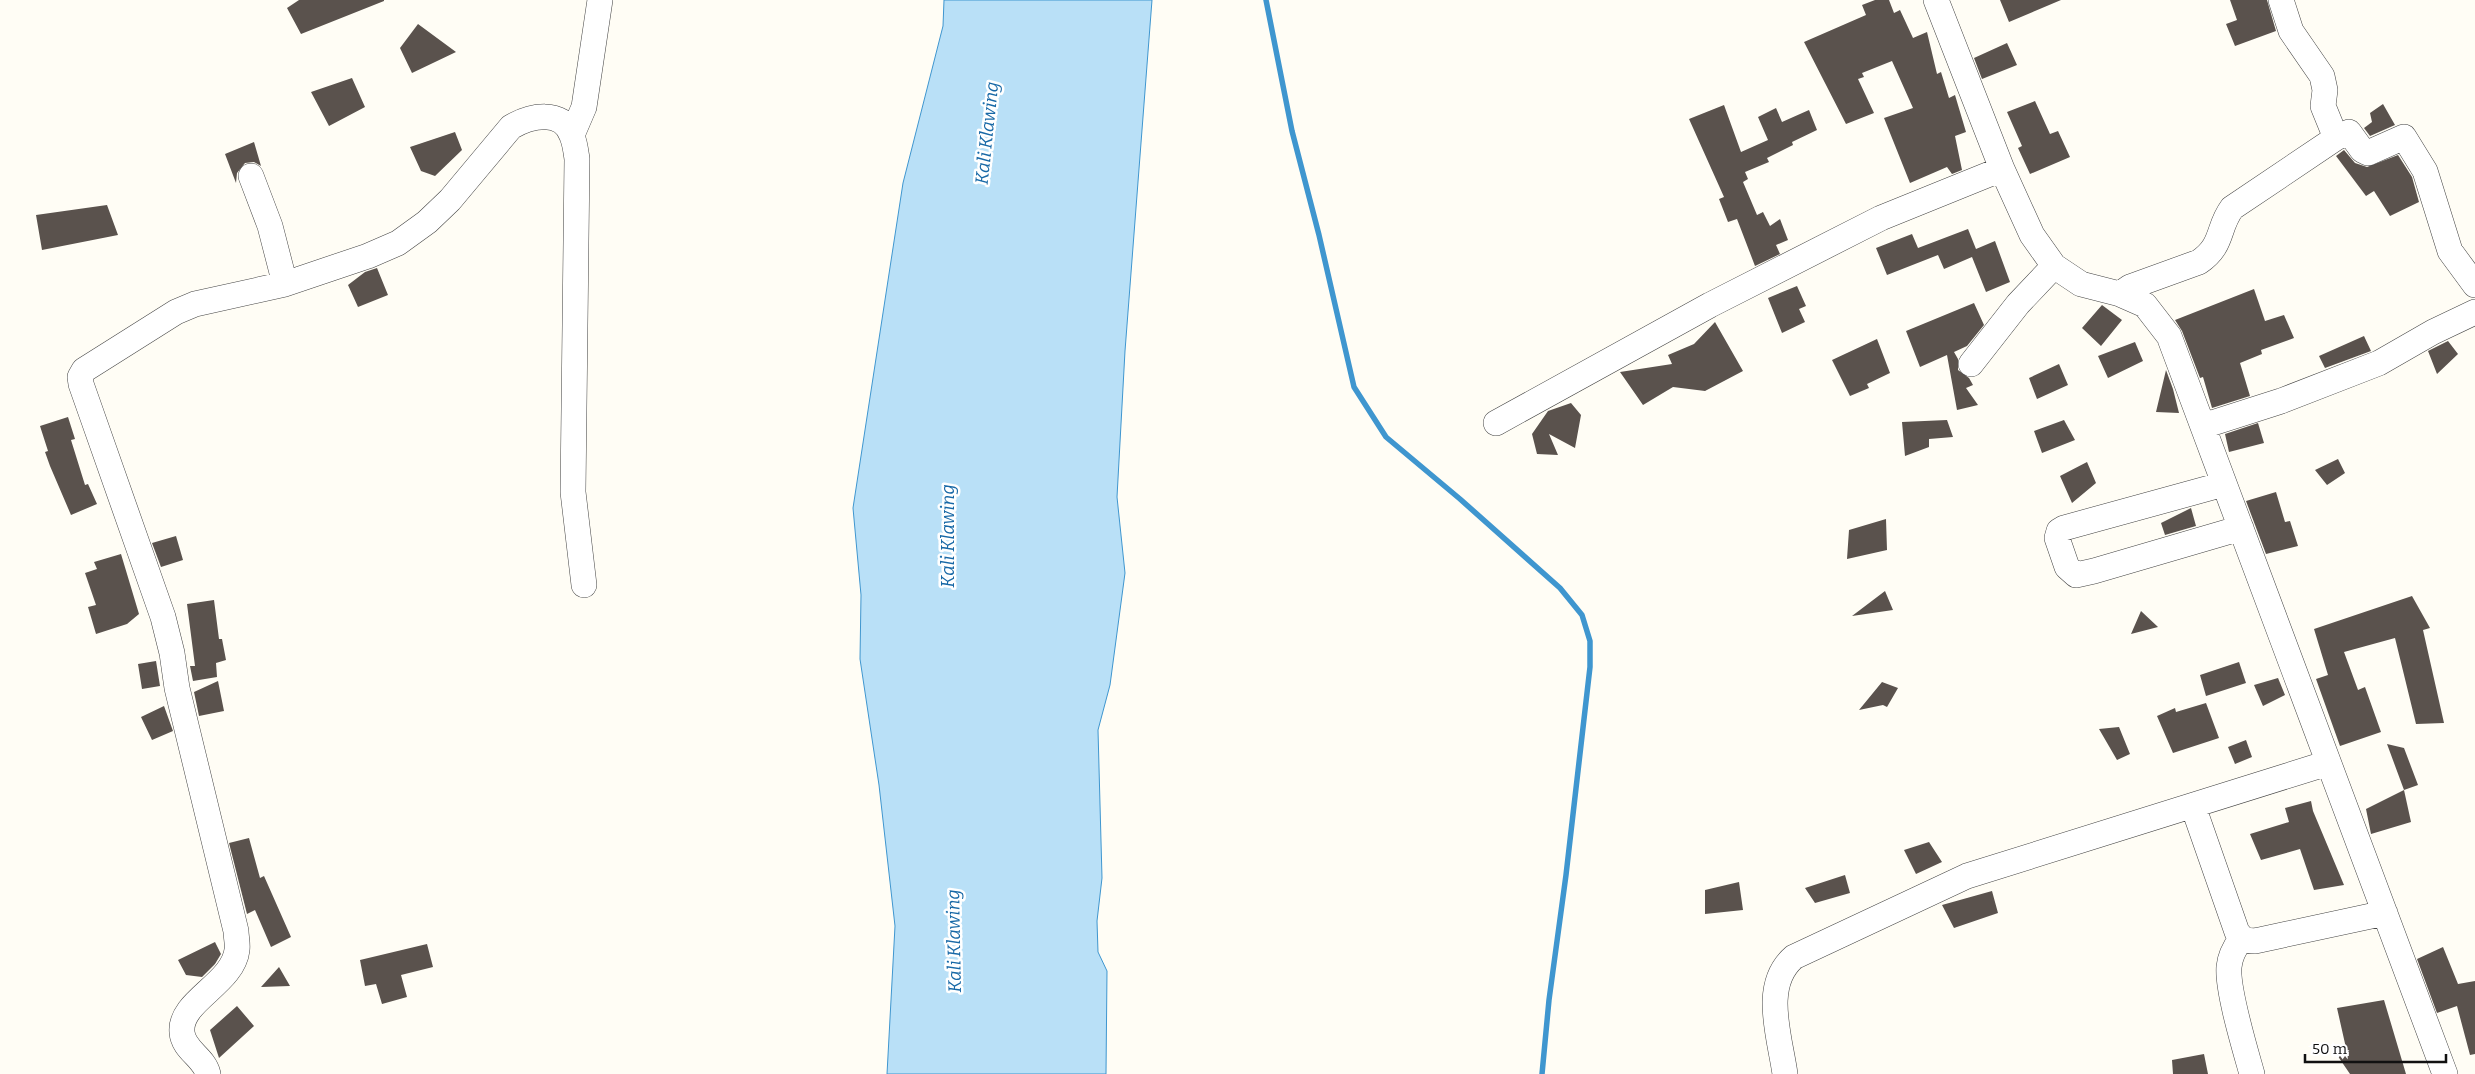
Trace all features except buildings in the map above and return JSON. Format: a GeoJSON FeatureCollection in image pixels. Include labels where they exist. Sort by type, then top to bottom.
{"type":"FeatureCollection","features":[{"type":"Feature","properties":{"kind":"street"},"geometry":{"type":"LineString","coordinates":[[572,135],[584,107],[600,0]]}},
{"type":"Feature","properties":{"kind":"street"},"geometry":{"type":"LineString","coordinates":[[1936,0],[2002,170],[2032,235],[2054,266],[2080,284],[2120,294],[2145,305],[2169,336],[2445,1074]]}},
{"type":"Feature","properties":{"kind":"street"},"geometry":{"type":"LineString","coordinates":[[2281,0],[2290,31],[2322,76],[2326,90],[2323,106],[2336,138]]}},
{"type":"Feature","properties":{"kind":"street"},"geometry":{"type":"LineString","coordinates":[[208,1074],[201,1059],[186,1045],[182,1035],[182,1024],[191,1009],[227,973],[237,950],[236,931],[177,688],[172,653],[163,617],[80,377],[88,366],[176,312],[195,304],[285,284],[368,256],[398,242],[428,222],[445,206],[495,143],[511,127],[524,119],[539,116],[554,118],[566,124],[572,135],[577,160],[573,492],[584,585]]}},
{"type":"Feature","properties":{"kind":"street"},"geometry":{"type":"LineString","coordinates":[[2120,294],[2130,287],[2199,262],[2209,255],[2221,234],[2227,214],[2232,208],[2336,138],[2349,132],[2362,150],[2368,153],[2404,137],[2426,171],[2450,251],[2475,285]]}},
{"type":"Feature","properties":{"kind":"street"},"geometry":{"type":"LineString","coordinates":[[1496,423],[1710,305],[1881,218],[2002,170]]}},
{"type":"Feature","properties":{"kind":"street"},"geometry":{"type":"LineString","coordinates":[[251,176],[270,226],[285,284]]}},
{"type":"Feature","properties":{"kind":"street"},"geometry":{"type":"LineString","coordinates":[[1971,364],[2018,304],[2054,266]]}},
{"type":"Feature","properties":{"kind":"street"},"geometry":{"type":"LineString","coordinates":[[2204,426],[2281,401],[2379,363],[2433,332],[2475,312]]}},
{"type":"Feature","properties":{"kind":"street"},"geometry":{"type":"LineString","coordinates":[[2224,484],[2064,528],[2059,531],[2057,538],[2066,567],[2076,574],[2094,571],[2242,528]]}},
{"type":"Feature","properties":{"kind":"street"},"geometry":{"type":"LineString","coordinates":[[1785,1074],[1775,989],[1782,970],[1794,957],[1967,876],[2328,763]]}},
{"type":"Feature","properties":{"kind":"street"},"geometry":{"type":"LineString","coordinates":[[2193,806],[2242,939]]}},
{"type":"Feature","properties":{"kind":"street"},"geometry":{"type":"LineString","coordinates":[[2242,939],[2255,941],[2385,913]]}},
{"type":"Feature","properties":{"kind":"street"},"geometry":{"type":"LineString","coordinates":[[2242,939],[2230,958],[2228,968],[2233,997],[2252,1074]]}},
{"type":"Feature","properties":{"kind":"water","name":"Kali Klawing"},"geometry":{"type":"Polygon","coordinates":[[[944,0],[1152,0],[1125,351],[1117,497],[1125,573],[1110,685],[1098,730],[1102,878],[1097,921],[1098,952],[1107,971],[1106,1074],[887,1074],[895,926],[879,785],[860,659],[861,595],[853,508],[903,183],[943,26],[944,0]]]}},
{"type":"Feature","properties":{"kind":"waterway"},"geometry":{"type":"LineString","coordinates":[[1266,0],[1292,131],[1319,235],[1354,387],[1386,437],[1460,499],[1560,588],[1582,615],[1590,641],[1590,667],[1566,875],[1549,1000],[1542,1074]]}}]}
